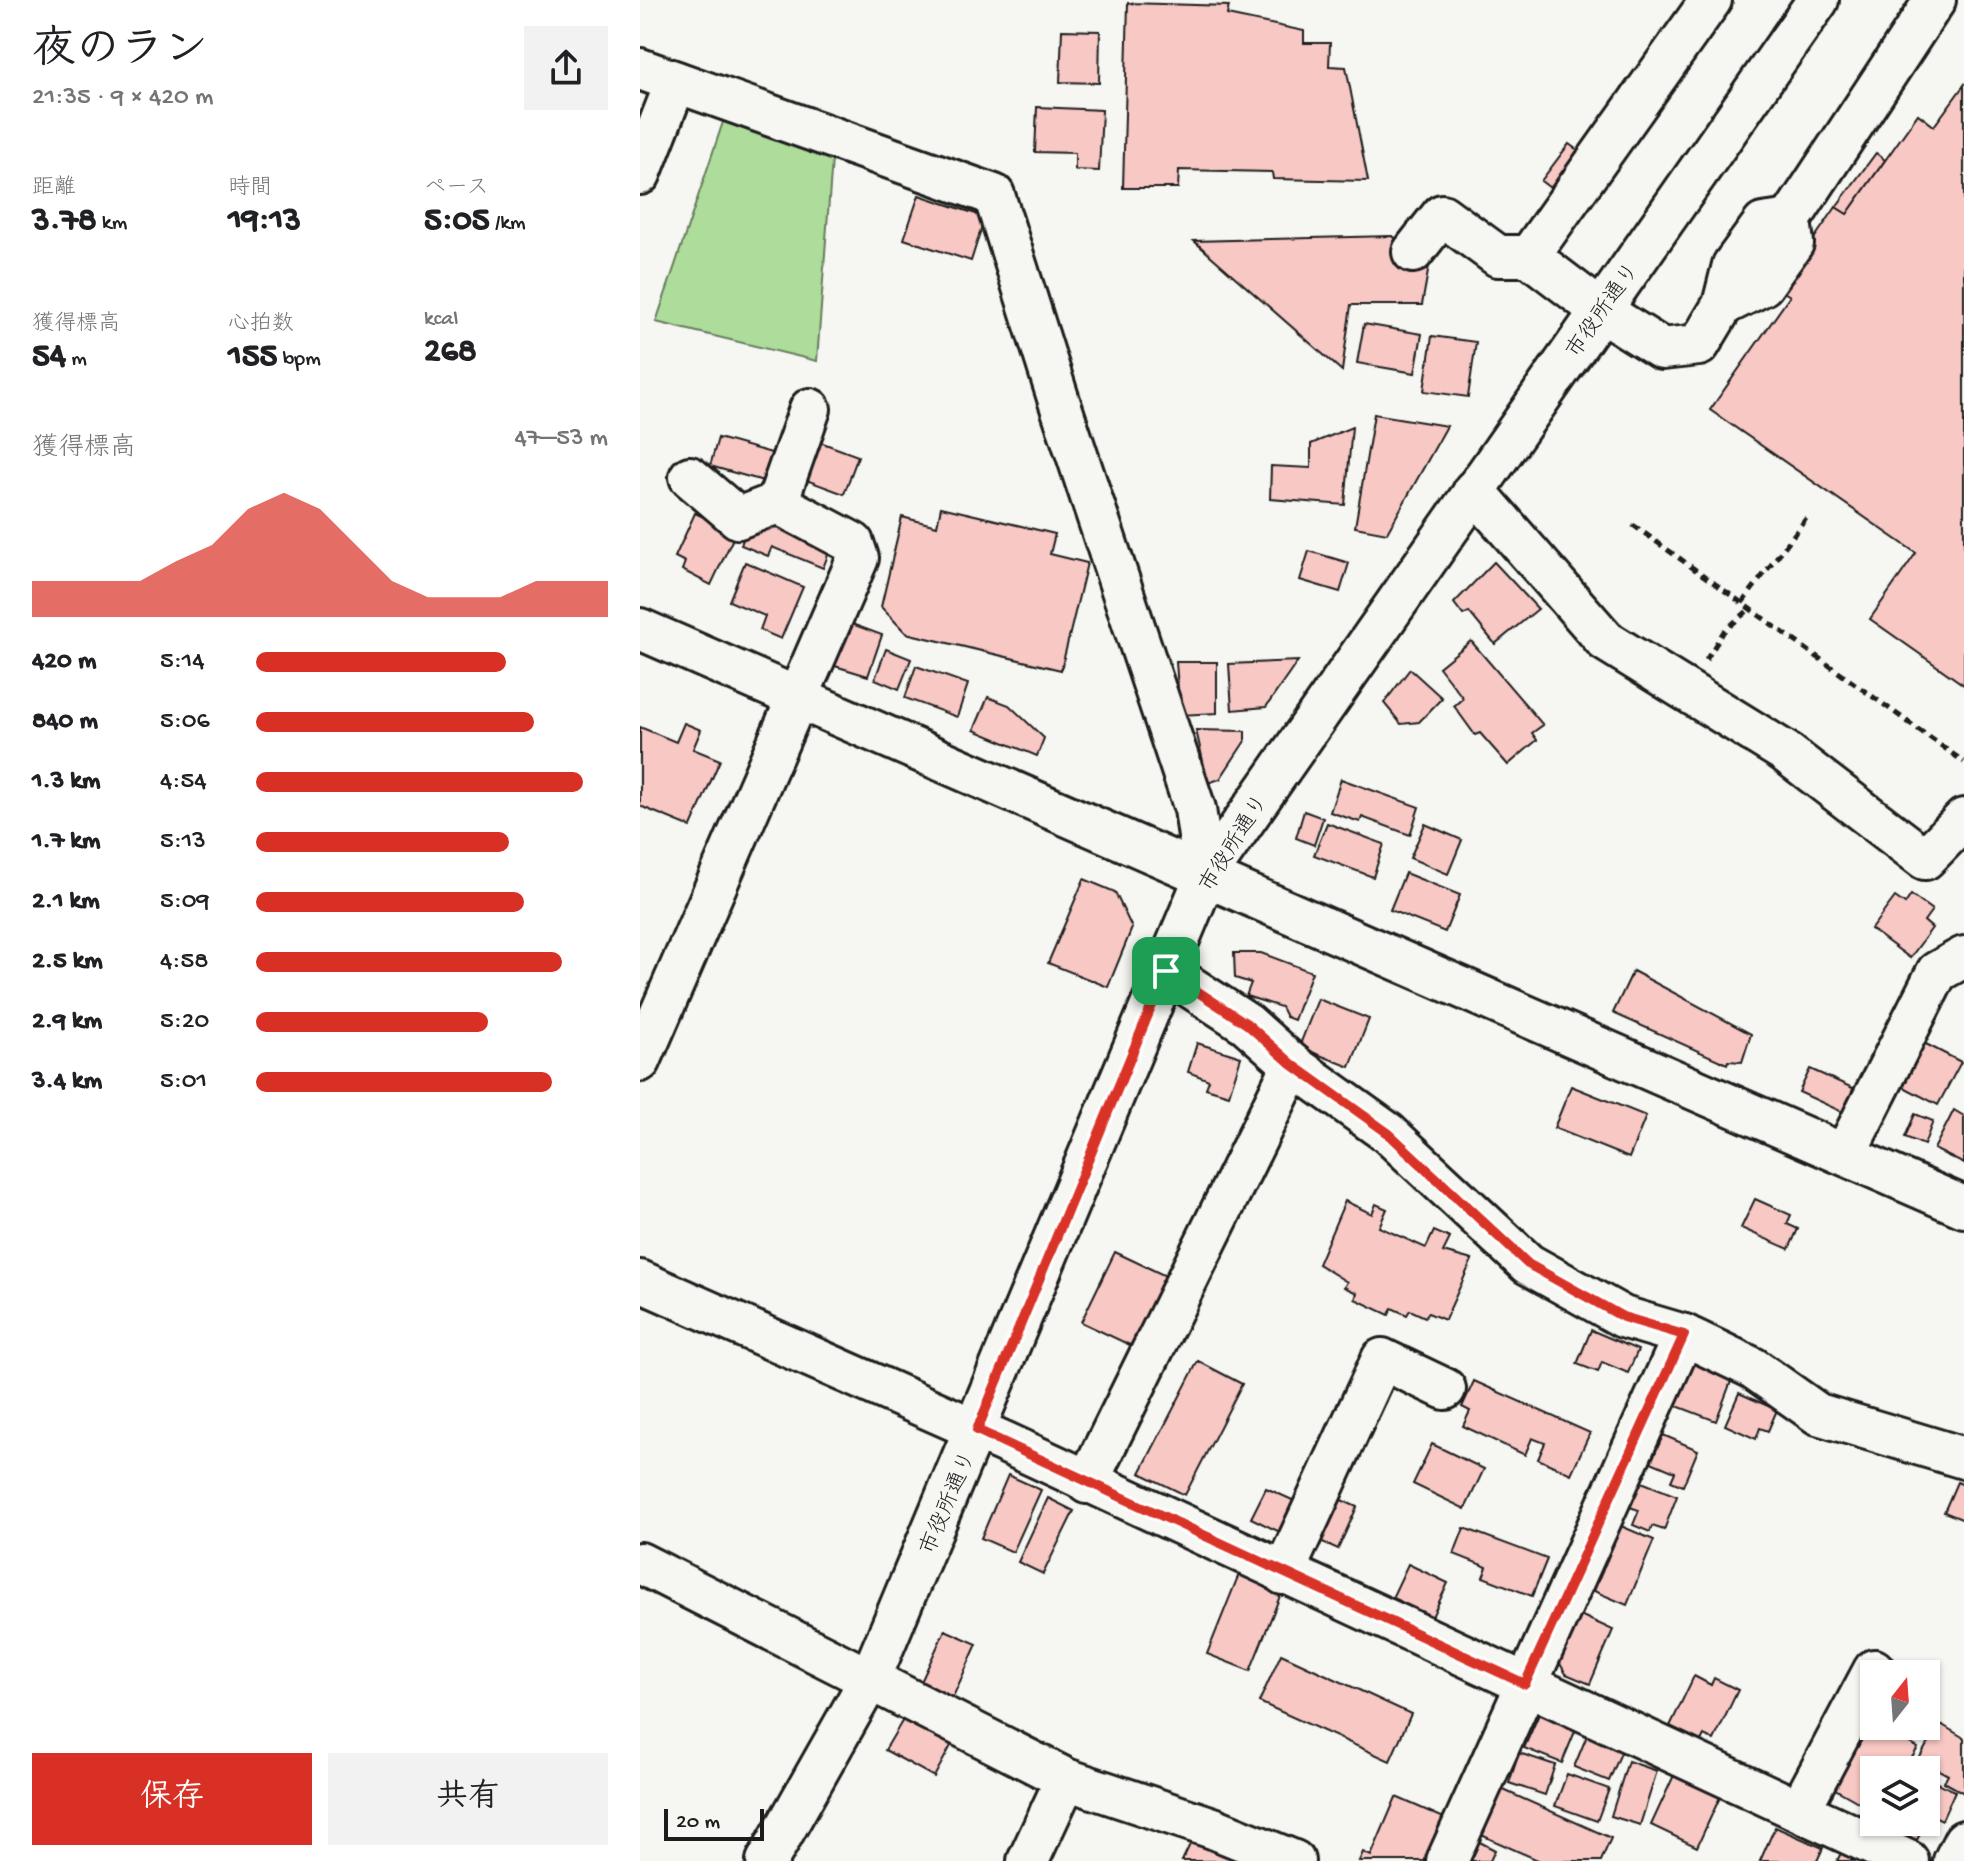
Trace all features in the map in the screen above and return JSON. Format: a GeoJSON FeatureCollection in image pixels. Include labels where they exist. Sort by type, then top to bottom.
{"type":"FeatureCollection","features":[{"type":"Feature","properties":{"kind":"street","name":"市役所通り"},"geometry":{"type":"LineString","coordinates":[[767,1861],[870,1679],[977,1430],[1205,877],[1818,0]]}},
{"type":"Feature","properties":{"kind":"street"},"geometry":{"type":"LineString","coordinates":[[1413,252],[1442,215],[1498,256],[1529,256],[1600,310],[1662,349],[1699,345],[1723,305],[1733,265],[1763,224],[1790,220],[1935,0]]}},
{"type":"Feature","properties":{"kind":"street"},"geometry":{"type":"LineString","coordinates":[[1529,256],[1636,84],[1703,12]]}},
{"type":"Feature","properties":{"kind":"street"},"geometry":{"type":"LineString","coordinates":[[640,174],[658,75],[994,195],[1016,228],[1069,393],[1195,809],[1205,877]]}},
{"type":"Feature","properties":{"kind":"street"},"geometry":{"type":"LineString","coordinates":[[777,503],[810,409]]}},
{"type":"Feature","properties":{"kind":"street"},"geometry":{"type":"LineString","coordinates":[[640,1061],[795,697],[858,558],[853,543],[777,503],[738,518],[690,477]]}},
{"type":"Feature","properties":{"kind":"street"},"geometry":{"type":"LineString","coordinates":[[1474,490],[1606,641],[1784,751],[1925,859],[1964,819]]}},
{"type":"Feature","properties":{"kind":"street"},"geometry":{"type":"LineString","coordinates":[[640,629],[1205,877],[1962,1202]]}},
{"type":"Feature","properties":{"kind":"street"},"geometry":{"type":"LineString","coordinates":[[1845,1154],[1937,972],[1964,957]]}},
{"type":"Feature","properties":{"kind":"street"},"geometry":{"type":"LineString","coordinates":[[1166,971],[1247,1024],[1293,1065],[1388,1133],[1528,1264],[1623,1317],[1684,1335],[1753,1368],[1818,1414],[1964,1458]]}},
{"type":"Feature","properties":{"kind":"street"},"geometry":{"type":"LineString","coordinates":[[1087,1483],[1293,1065]]}},
{"type":"Feature","properties":{"kind":"street"},"geometry":{"type":"LineString","coordinates":[[644,1292],[977,1430],[1908,1861]]}},
{"type":"Feature","properties":{"kind":"street"},"geometry":{"type":"LineString","coordinates":[[1447,1861],[1684,1335]]}},
{"type":"Feature","properties":{"kind":"street"},"geometry":{"type":"LineString","coordinates":[[1283,1574],[1382,1359],[1445,1389]]}},
{"type":"Feature","properties":{"kind":"street"},"geometry":{"type":"LineString","coordinates":[[640,1563],[1066,1779],[1213,1828],[1294,1861]]}},
{"type":"Feature","properties":{"kind":"street"},"geometry":{"type":"LineString","coordinates":[[1800,1809],[1860,1696]]}},
{"type":"Feature","properties":{"kind":"street"},"geometry":{"type":"LineString","coordinates":[[1028,1861],[1066,1779]]}},
{"type":"Feature","properties":{"kind":"street"},"geometry":{"type":"LineString","coordinates":[[1954,1861],[1964,1841]]}},
{"type":"Feature","properties":{"kind":"path"},"geometry":{"type":"LineString","coordinates":[[1752,610],[1742,603],[1808,516]]}},
{"type":"Feature","properties":{"kind":"path"},"geometry":{"type":"LineString","coordinates":[[1633,525],[1964,762]]}},
{"type":"Feature","properties":{"kind":"path"},"geometry":{"type":"LineString","coordinates":[[1687,691],[1724,631],[1752,610]]}},
{"type":"Feature","properties":{"kind":"green space"},"geometry":{"type":"Polygon","coordinates":[[[725,116],[832,159],[817,361],[656,322],[725,116]]]}},
{"type":"Feature","properties":{"kind":"building"},"geometry":{"type":"Polygon","coordinates":[[[1128,3],[1229,6],[1227,15],[1304,31],[1304,43],[1330,43],[1329,66],[1346,67],[1368,181],[1273,179],[1272,172],[1179,170],[1178,188],[1123,188],[1128,3]]]}},
{"type":"Feature","properties":{"kind":"building"},"geometry":{"type":"Polygon","coordinates":[[[1062,30],[1100,31],[1099,83],[1060,82],[1062,30]]]}},
{"type":"Feature","properties":{"kind":"building"},"geometry":{"type":"Polygon","coordinates":[[[1964,85],[1964,685],[1870,619],[1916,553],[1710,410],[1790,296],[1779,289],[1836,207],[1847,214],[1918,114],[1934,126],[1964,85]]]}},
{"type":"Feature","properties":{"kind":"building"},"geometry":{"type":"Polygon","coordinates":[[[1037,107],[1102,110],[1099,171],[1075,170],[1075,153],[1035,152],[1037,107]]]}},
{"type":"Feature","properties":{"kind":"building"},"geometry":{"type":"Polygon","coordinates":[[[1569,144],[1598,165],[1570,203],[1541,181],[1569,144]]]}},
{"type":"Feature","properties":{"kind":"building"},"geometry":{"type":"Polygon","coordinates":[[[1876,153],[1885,160],[1847,214],[1836,207],[1876,153]]]}},
{"type":"Feature","properties":{"kind":"building"},"geometry":{"type":"Polygon","coordinates":[[[919,195],[985,217],[971,261],[904,239],[919,195]]]}},
{"type":"Feature","properties":{"kind":"building"},"geometry":{"type":"Polygon","coordinates":[[[1392,236],[1429,266],[1422,305],[1351,305],[1342,371],[1194,241],[1392,236]]]}},
{"type":"Feature","properties":{"kind":"building"},"geometry":{"type":"Polygon","coordinates":[[[1364,324],[1422,334],[1415,373],[1357,363],[1364,324]]]}},
{"type":"Feature","properties":{"kind":"building"},"geometry":{"type":"Polygon","coordinates":[[[1432,336],[1476,342],[1468,397],[1424,391],[1432,336]]]}},
{"type":"Feature","properties":{"kind":"building"},"geometry":{"type":"Polygon","coordinates":[[[1374,414],[1447,426],[1387,533],[1355,527],[1374,414]]]}},
{"type":"Feature","properties":{"kind":"building"},"geometry":{"type":"Polygon","coordinates":[[[1352,427],[1345,505],[1270,499],[1271,466],[1311,468],[1311,444],[1352,427]]]}},
{"type":"Feature","properties":{"kind":"building"},"geometry":{"type":"Polygon","coordinates":[[[718,438],[775,454],[767,482],[710,466],[718,438]]]}},
{"type":"Feature","properties":{"kind":"building"},"geometry":{"type":"Polygon","coordinates":[[[820,442],[858,456],[844,494],[806,480],[820,442]]]}},
{"type":"Feature","properties":{"kind":"building"},"geometry":{"type":"Polygon","coordinates":[[[941,507],[1055,534],[1050,554],[1087,563],[1061,670],[906,633],[881,607],[902,517],[937,526],[941,507]]]}},
{"type":"Feature","properties":{"kind":"building"},"geometry":{"type":"Polygon","coordinates":[[[695,513],[736,532],[711,585],[682,570],[685,562],[675,557],[695,513]]]}},
{"type":"Feature","properties":{"kind":"building"},"geometry":{"type":"Polygon","coordinates":[[[775,523],[831,547],[823,568],[772,547],[768,556],[741,545],[745,534],[775,523]]]}},
{"type":"Feature","properties":{"kind":"building"},"geometry":{"type":"Polygon","coordinates":[[[1309,551],[1349,563],[1340,592],[1300,580],[1309,551]]]}},
{"type":"Feature","properties":{"kind":"building"},"geometry":{"type":"Polygon","coordinates":[[[745,562],[803,587],[781,639],[760,630],[765,616],[729,601],[745,562]]]}},
{"type":"Feature","properties":{"kind":"building"},"geometry":{"type":"Polygon","coordinates":[[[1494,562],[1538,609],[1495,644],[1469,612],[1463,615],[1454,603],[1494,562]]]}},
{"type":"Feature","properties":{"kind":"building"},"geometry":{"type":"Polygon","coordinates":[[[849,623],[882,635],[868,676],[835,666],[849,623]]]}},
{"type":"Feature","properties":{"kind":"building"},"geometry":{"type":"Polygon","coordinates":[[[1471,641],[1543,725],[1532,733],[1537,740],[1508,765],[1480,733],[1475,735],[1454,706],[1463,698],[1439,667],[1471,641]]]}},
{"type":"Feature","properties":{"kind":"building"},"geometry":{"type":"Polygon","coordinates":[[[886,649],[911,659],[899,689],[875,679],[886,649]]]}},
{"type":"Feature","properties":{"kind":"building"},"geometry":{"type":"Polygon","coordinates":[[[1298,661],[1266,707],[1232,710],[1229,664],[1298,661]]]}},
{"type":"Feature","properties":{"kind":"building"},"geometry":{"type":"Polygon","coordinates":[[[1176,662],[1217,662],[1217,713],[1180,715],[1176,662]]]}},
{"type":"Feature","properties":{"kind":"building"},"geometry":{"type":"Polygon","coordinates":[[[916,666],[968,684],[957,717],[905,698],[916,666]]]}},
{"type":"Feature","properties":{"kind":"building"},"geometry":{"type":"Polygon","coordinates":[[[1410,669],[1442,698],[1419,722],[1401,724],[1384,703],[1410,669]]]}},
{"type":"Feature","properties":{"kind":"building"},"geometry":{"type":"Polygon","coordinates":[[[988,697],[1009,705],[1044,738],[1037,756],[974,730],[988,697]]]}},
{"type":"Feature","properties":{"kind":"building"},"geometry":{"type":"Polygon","coordinates":[[[684,723],[701,730],[693,749],[720,760],[691,827],[640,806],[640,727],[676,742],[684,723]]]}},
{"type":"Feature","properties":{"kind":"building"},"geometry":{"type":"Polygon","coordinates":[[[1196,730],[1245,731],[1245,741],[1220,779],[1208,783],[1196,730]]]}},
{"type":"Feature","properties":{"kind":"building"},"geometry":{"type":"Polygon","coordinates":[[[1341,779],[1419,807],[1410,835],[1362,817],[1360,822],[1330,812],[1341,779]]]}},
{"type":"Feature","properties":{"kind":"building"},"geometry":{"type":"Polygon","coordinates":[[[1304,811],[1323,818],[1314,845],[1296,838],[1304,811]]]}},
{"type":"Feature","properties":{"kind":"building"},"geometry":{"type":"Polygon","coordinates":[[[1327,823],[1384,844],[1373,877],[1314,855],[1327,823]]]}},
{"type":"Feature","properties":{"kind":"building"},"geometry":{"type":"Polygon","coordinates":[[[1425,824],[1462,840],[1448,874],[1410,858],[1425,824]]]}},
{"type":"Feature","properties":{"kind":"building"},"geometry":{"type":"Polygon","coordinates":[[[1405,873],[1460,895],[1445,932],[1390,910],[1405,873]]]}},
{"type":"Feature","properties":{"kind":"building"},"geometry":{"type":"Polygon","coordinates":[[[1084,879],[1115,892],[1132,928],[1108,987],[1048,963],[1084,879]]]}},
{"type":"Feature","properties":{"kind":"building"},"geometry":{"type":"Polygon","coordinates":[[[1911,895],[1932,910],[1924,921],[1932,928],[1910,958],[1871,929],[1895,897],[1905,904],[1911,895]]]}},
{"type":"Feature","properties":{"kind":"building"},"geometry":{"type":"Polygon","coordinates":[[[1234,953],[1261,953],[1312,972],[1294,1020],[1286,1017],[1281,1007],[1246,996],[1251,983],[1235,978],[1234,953]]]}},
{"type":"Feature","properties":{"kind":"building"},"geometry":{"type":"Polygon","coordinates":[[[1633,971],[1751,1034],[1742,1062],[1728,1061],[1727,1064],[1613,1013],[1633,971]]]}},
{"type":"Feature","properties":{"kind":"building"},"geometry":{"type":"Polygon","coordinates":[[[1318,999],[1369,1019],[1350,1067],[1299,1047],[1318,999]]]}},
{"type":"Feature","properties":{"kind":"building"},"geometry":{"type":"Polygon","coordinates":[[[1922,1042],[1961,1062],[1938,1105],[1900,1085],[1922,1042]]]}},
{"type":"Feature","properties":{"kind":"building"},"geometry":{"type":"Polygon","coordinates":[[[1197,1043],[1241,1057],[1229,1095],[1206,1088],[1209,1080],[1188,1072],[1197,1043]]]}},
{"type":"Feature","properties":{"kind":"building"},"geometry":{"type":"Polygon","coordinates":[[[1810,1069],[1864,1093],[1853,1117],[1799,1092],[1810,1069]]]}},
{"type":"Feature","properties":{"kind":"building"},"geometry":{"type":"Polygon","coordinates":[[[1571,1086],[1646,1116],[1629,1158],[1554,1128],[1571,1086]]]}},
{"type":"Feature","properties":{"kind":"building"},"geometry":{"type":"Polygon","coordinates":[[[1954,1110],[1964,1116],[1964,1164],[1934,1149],[1954,1110]]]}},
{"type":"Feature","properties":{"kind":"building"},"geometry":{"type":"Polygon","coordinates":[[[1915,1114],[1933,1121],[1924,1145],[1905,1137],[1915,1114]]]}},
{"type":"Feature","properties":{"kind":"building"},"geometry":{"type":"Polygon","coordinates":[[[1755,1199],[1791,1215],[1787,1224],[1798,1229],[1789,1249],[1741,1228],[1755,1199]]]}},
{"type":"Feature","properties":{"kind":"building"},"geometry":{"type":"Polygon","coordinates":[[[1345,1201],[1372,1214],[1376,1204],[1387,1209],[1379,1227],[1426,1248],[1434,1231],[1450,1238],[1443,1252],[1472,1260],[1445,1320],[1428,1313],[1425,1317],[1410,1310],[1407,1315],[1392,1308],[1389,1315],[1355,1299],[1357,1293],[1344,1287],[1347,1282],[1318,1264],[1345,1201]]]}},
{"type":"Feature","properties":{"kind":"building"},"geometry":{"type":"Polygon","coordinates":[[[1115,1252],[1170,1278],[1136,1348],[1081,1322],[1115,1252]]]}},
{"type":"Feature","properties":{"kind":"building"},"geometry":{"type":"Polygon","coordinates":[[[1591,1330],[1638,1350],[1628,1373],[1602,1362],[1598,1372],[1577,1364],[1591,1330]]]}},
{"type":"Feature","properties":{"kind":"building"},"geometry":{"type":"Polygon","coordinates":[[[1690,1359],[1733,1376],[1716,1421],[1674,1405],[1690,1359]]]}},
{"type":"Feature","properties":{"kind":"building"},"geometry":{"type":"Polygon","coordinates":[[[1198,1361],[1242,1384],[1185,1495],[1140,1473],[1198,1361]]]}},
{"type":"Feature","properties":{"kind":"building"},"geometry":{"type":"Polygon","coordinates":[[[1474,1381],[1590,1433],[1571,1474],[1538,1459],[1545,1443],[1532,1438],[1525,1455],[1463,1426],[1470,1411],[1462,1407],[1474,1381]]]}},
{"type":"Feature","properties":{"kind":"building"},"geometry":{"type":"Polygon","coordinates":[[[1739,1393],[1777,1410],[1768,1431],[1760,1428],[1756,1439],[1725,1425],[1739,1393]]]}},
{"type":"Feature","properties":{"kind":"building"},"geometry":{"type":"Polygon","coordinates":[[[1663,1435],[1698,1450],[1683,1486],[1671,1481],[1675,1472],[1651,1462],[1663,1435]]]}},
{"type":"Feature","properties":{"kind":"building"},"geometry":{"type":"Polygon","coordinates":[[[1432,1444],[1484,1469],[1465,1509],[1413,1484],[1432,1444]]]}},
{"type":"Feature","properties":{"kind":"building"},"geometry":{"type":"Polygon","coordinates":[[[1008,1475],[1041,1490],[1013,1552],[981,1538],[1008,1475]]]}},
{"type":"Feature","properties":{"kind":"building"},"geometry":{"type":"Polygon","coordinates":[[[1639,1481],[1677,1496],[1664,1530],[1652,1526],[1650,1532],[1633,1525],[1639,1510],[1630,1507],[1639,1481]]]}},
{"type":"Feature","properties":{"kind":"building"},"geometry":{"type":"Polygon","coordinates":[[[1957,1482],[1964,1485],[1964,1520],[1944,1512],[1957,1482]]]}},
{"type":"Feature","properties":{"kind":"building"},"geometry":{"type":"Polygon","coordinates":[[[1266,1488],[1299,1503],[1284,1534],[1251,1518],[1266,1488]]]}},
{"type":"Feature","properties":{"kind":"building"},"geometry":{"type":"Polygon","coordinates":[[[1048,1498],[1074,1511],[1043,1574],[1018,1562],[1048,1498]]]}},
{"type":"Feature","properties":{"kind":"building"},"geometry":{"type":"Polygon","coordinates":[[[1337,1498],[1357,1507],[1338,1549],[1318,1540],[1337,1498]]]}},
{"type":"Feature","properties":{"kind":"building"},"geometry":{"type":"Polygon","coordinates":[[[1621,1526],[1654,1540],[1627,1605],[1594,1591],[1621,1526]]]}},
{"type":"Feature","properties":{"kind":"building"},"geometry":{"type":"Polygon","coordinates":[[[1464,1528],[1547,1559],[1532,1596],[1483,1577],[1487,1567],[1454,1554],[1464,1528]]]}},
{"type":"Feature","properties":{"kind":"building"},"geometry":{"type":"Polygon","coordinates":[[[1408,1564],[1448,1583],[1431,1619],[1391,1600],[1408,1564]]]}},
{"type":"Feature","properties":{"kind":"building"},"geometry":{"type":"Polygon","coordinates":[[[1239,1574],[1282,1591],[1250,1671],[1207,1654],[1239,1574]]]}},
{"type":"Feature","properties":{"kind":"building"},"geometry":{"type":"Polygon","coordinates":[[[1580,1615],[1613,1630],[1590,1684],[1566,1674],[1559,1662],[1580,1615]]]}},
{"type":"Feature","properties":{"kind":"building"},"geometry":{"type":"Polygon","coordinates":[[[945,1630],[977,1644],[952,1699],[920,1684],[945,1630]]]}},
{"type":"Feature","properties":{"kind":"building"},"geometry":{"type":"Polygon","coordinates":[[[1281,1654],[1411,1714],[1390,1761],[1259,1702],[1281,1654]]]}},
{"type":"Feature","properties":{"kind":"building"},"geometry":{"type":"Polygon","coordinates":[[[1694,1676],[1711,1685],[1714,1678],[1738,1690],[1714,1740],[1704,1735],[1701,1741],[1670,1726],[1694,1676]]]}},
{"type":"Feature","properties":{"kind":"building"},"geometry":{"type":"Polygon","coordinates":[[[1539,1714],[1576,1729],[1562,1763],[1524,1748],[1539,1714]]]}},
{"type":"Feature","properties":{"kind":"building"},"geometry":{"type":"Polygon","coordinates":[[[904,1718],[952,1744],[934,1777],[885,1750],[904,1718]]]}},
{"type":"Feature","properties":{"kind":"building"},"geometry":{"type":"Polygon","coordinates":[[[1940,1724],[1964,1738],[1964,1793],[1944,1782],[1948,1775],[1940,1771],[1940,1756],[1921,1756],[1930,1740],[1940,1740],[1940,1724]]]}},
{"type":"Feature","properties":{"kind":"building"},"geometry":{"type":"Polygon","coordinates":[[[1860,1730],[1860,1740],[1904,1740],[1918,1748],[1913,1756],[1860,1756],[1860,1803],[1828,1785],[1860,1730]]]}},
{"type":"Feature","properties":{"kind":"building"},"geometry":{"type":"Polygon","coordinates":[[[1588,1733],[1623,1748],[1609,1781],[1574,1767],[1588,1733]]]}},
{"type":"Feature","properties":{"kind":"building"},"geometry":{"type":"Polygon","coordinates":[[[1519,1753],[1555,1765],[1545,1795],[1509,1783],[1519,1753]]]}},
{"type":"Feature","properties":{"kind":"building"},"geometry":{"type":"Polygon","coordinates":[[[1628,1761],[1657,1771],[1640,1825],[1611,1816],[1628,1761]]]}},
{"type":"Feature","properties":{"kind":"building"},"geometry":{"type":"Polygon","coordinates":[[[1675,1773],[1721,1795],[1697,1847],[1651,1825],[1675,1773]]]}},
{"type":"Feature","properties":{"kind":"building"},"geometry":{"type":"Polygon","coordinates":[[[1567,1774],[1609,1789],[1597,1821],[1555,1806],[1567,1774]]]}},
{"type":"Feature","properties":{"kind":"building"},"geometry":{"type":"Polygon","coordinates":[[[1940,1784],[1955,1791],[1940,1819],[1940,1784]]]}},
{"type":"Feature","properties":{"kind":"building"},"geometry":{"type":"Polygon","coordinates":[[[1499,1788],[1611,1838],[1601,1861],[1540,1861],[1479,1834],[1499,1788]]]}},
{"type":"Feature","properties":{"kind":"building"},"geometry":{"type":"Polygon","coordinates":[[[1396,1797],[1444,1818],[1425,1861],[1359,1861],[1363,1852],[1371,1856],[1396,1797]]]}},
{"type":"Feature","properties":{"kind":"building"},"geometry":{"type":"Polygon","coordinates":[[[1775,1827],[1823,1848],[1817,1861],[1760,1861],[1775,1827]]]}},
{"type":"Feature","properties":{"kind":"building"},"geometry":{"type":"Polygon","coordinates":[[[1193,1838],[1240,1861],[1182,1861],[1193,1838]]]}},
{"type":"Feature","properties":{"kind":"building"},"geometry":{"type":"Polygon","coordinates":[[[1476,1840],[1495,1850],[1490,1861],[1465,1861],[1476,1840]]]}},
{"type":"Feature","properties":{"kind":"building"},"geometry":{"type":"Polygon","coordinates":[[[1842,1851],[1863,1861],[1837,1861],[1842,1851]]]}},
{"type":"Feature","properties":{"kind":"route"},"geometry":{"type":"LineString","coordinates":[[1166,971],[1247,1024],[1293,1065],[1388,1133],[1528,1264],[1623,1317],[1684,1335],[1525,1684],[977,1430],[1166,971]]}}]}
